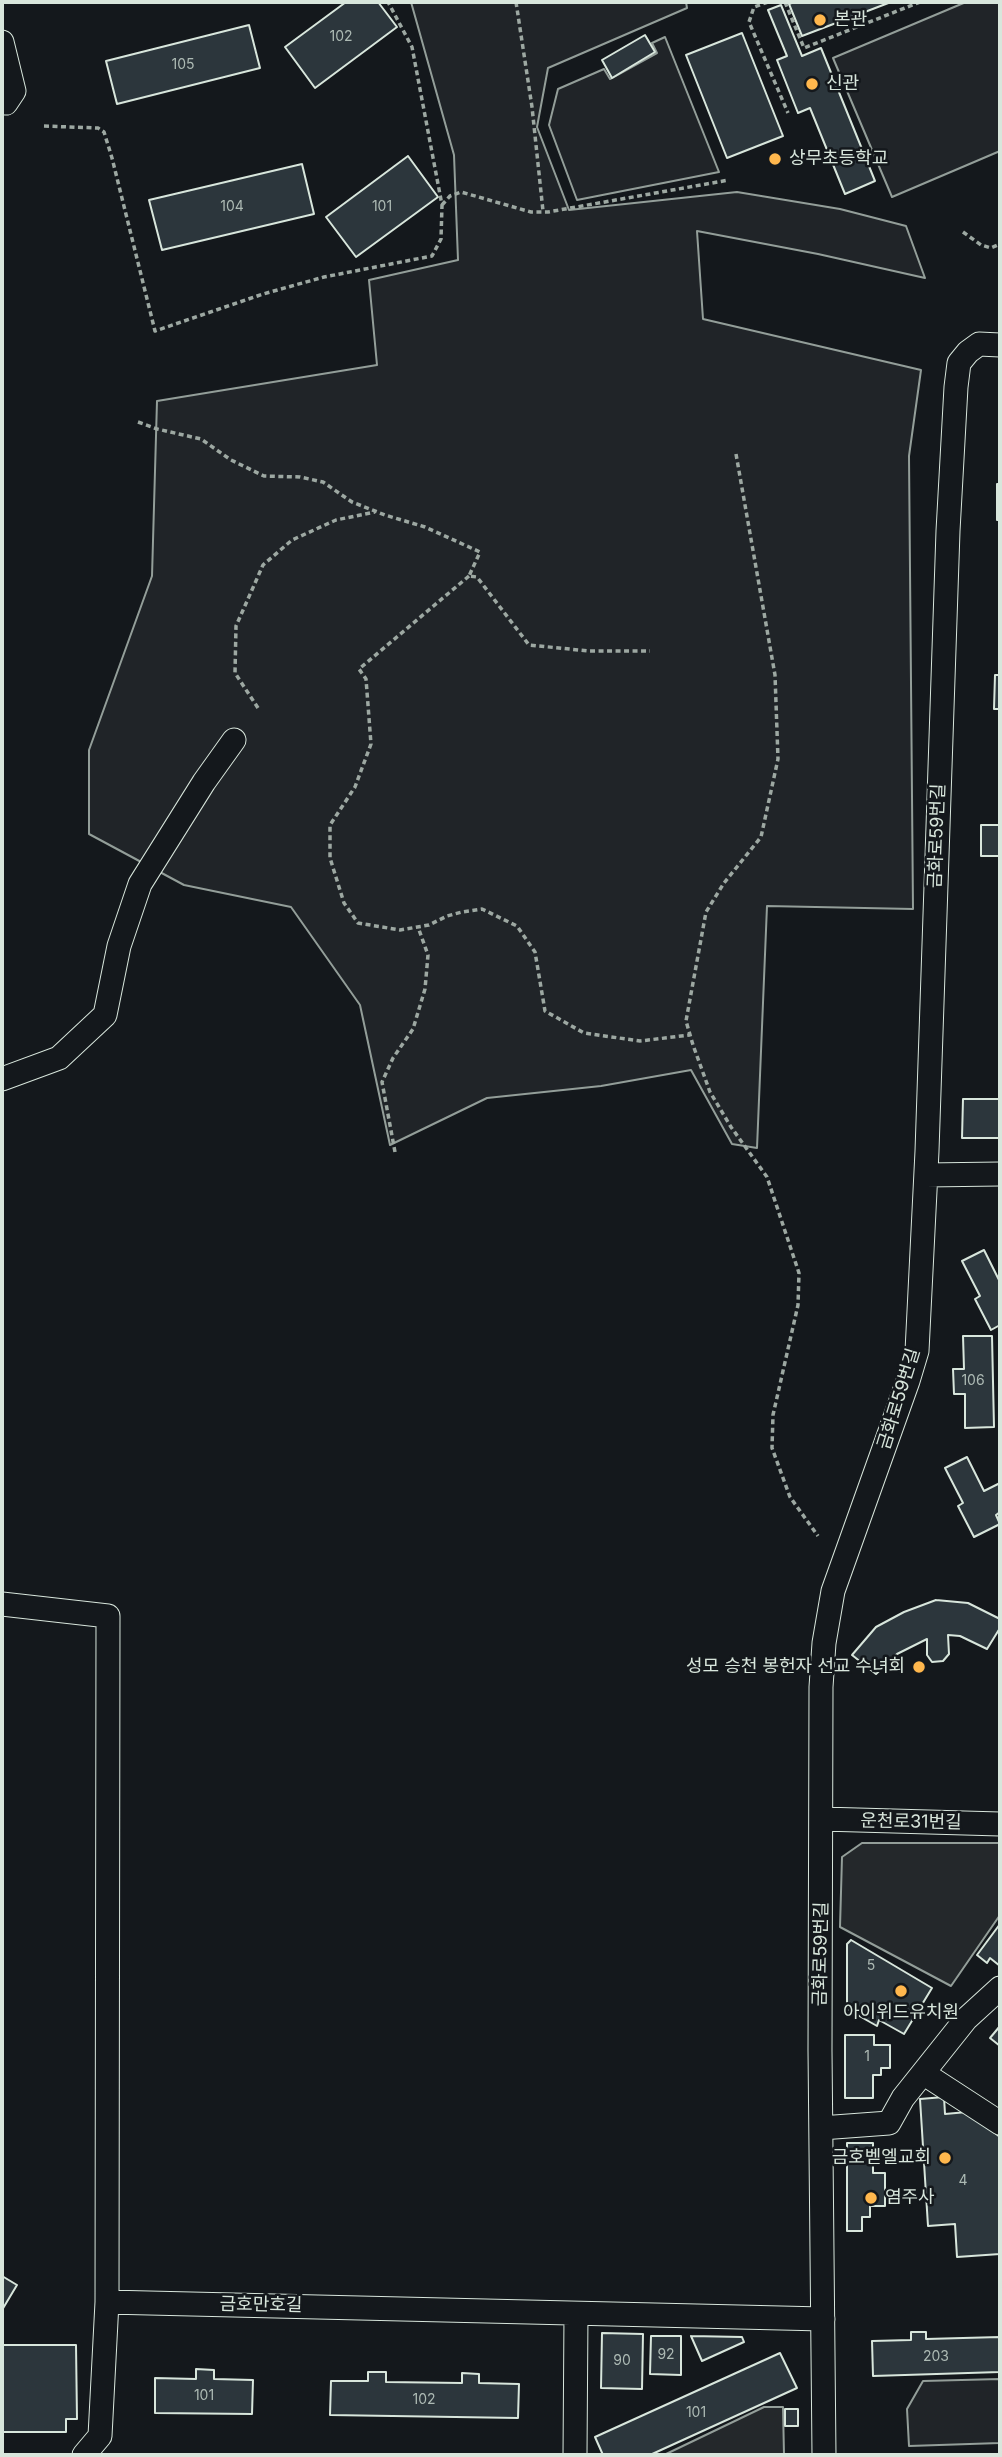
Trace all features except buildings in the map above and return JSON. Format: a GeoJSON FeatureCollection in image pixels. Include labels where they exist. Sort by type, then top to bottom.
{"type":"FeatureCollection","features":[{"type":"Feature","properties":{"kind":"street"},"geometry":{"type":"LineString","coordinates":[[2,42],[14,91],[6,103],[2,102]]}},
{"type":"Feature","properties":{"kind":"street","name":"금화로59번길"},"geometry":{"type":"LineString","coordinates":[[824,2455],[820,2050],[821,1687],[824,1643],[833,1591],[917,1351],[926,1175],[948,531],[956,387],[959,363],[968,352],[990,345]]}},
{"type":"Feature","properties":{"kind":"street"},"geometry":{"type":"LineString","coordinates":[[2,1079],[60,1058],[105,1015],[119,946],[140,884],[204,782],[234,740]]}},
{"type":"Feature","properties":{"kind":"street"},"geometry":{"type":"LineString","coordinates":[[926,1175],[1000,1174]]}},
{"type":"Feature","properties":{"kind":"street"},"geometry":{"type":"LineString","coordinates":[[2,1604],[108,1616],[107,2302],[100,2436],[84,2455]]}},
{"type":"Feature","properties":{"kind":"street","name":"운천로31번길"},"geometry":{"type":"LineString","coordinates":[[822,1819],[1000,1824]]}},
{"type":"Feature","properties":{"kind":"street"},"geometry":{"type":"LineString","coordinates":[[821,2128],[889,2123],[903,2098],[967,2019],[1000,1989]]}},
{"type":"Feature","properties":{"kind":"street"},"geometry":{"type":"LineString","coordinates":[[923,2073],[1000,2123]]}},
{"type":"Feature","properties":{"kind":"street","name":"금호만호길"},"geometry":{"type":"LineString","coordinates":[[107,2302],[823,2319]]}},
{"type":"Feature","properties":{"kind":"street"},"geometry":{"type":"LineString","coordinates":[[575,2455],[576,2314]]}},
{"type":"Feature","properties":{"kind":"path"},"geometry":{"type":"LineString","coordinates":[[44,125],[98,128],[104,132],[156,331],[252,297],[324,277],[432,256],[441,239],[442,205],[412,47],[388,2]]}},
{"type":"Feature","properties":{"kind":"path"},"geometry":{"type":"LineString","coordinates":[[516,2],[532,107],[543,212]]}},
{"type":"Feature","properties":{"kind":"path"},"geometry":{"type":"LineString","coordinates":[[768,2],[754,7],[749,22],[788,113]]}},
{"type":"Feature","properties":{"kind":"path"},"geometry":{"type":"LineString","coordinates":[[785,2],[804,48],[920,2]]}},
{"type":"Feature","properties":{"kind":"path"},"geometry":{"type":"LineString","coordinates":[[442,205],[450,196],[461,192],[531,212],[543,212],[729,180]]}},
{"type":"Feature","properties":{"kind":"path"},"geometry":{"type":"LineString","coordinates":[[962,232],[981,245],[991,248],[1000,244]]}},
{"type":"Feature","properties":{"kind":"path"},"geometry":{"type":"LineString","coordinates":[[138,422],[201,439],[231,460],[264,476],[300,477],[323,482],[352,502],[425,527],[480,552],[469,576],[359,669],[366,679],[371,744],[355,786],[330,825],[330,858],[344,903],[358,923],[400,930],[429,925],[454,914],[482,909],[517,926],[535,952],[545,1011],[584,1034],[640,1041],[690,1035]]}},
{"type":"Feature","properties":{"kind":"path"},"geometry":{"type":"LineString","coordinates":[[736,454],[775,675],[778,759],[761,837],[724,883],[706,912],[687,1021],[710,1093],[767,1177],[800,1273],[797,1304],[773,1415],[772,1447],[790,1497],[818,1536]]}},
{"type":"Feature","properties":{"kind":"path"},"geometry":{"type":"LineString","coordinates":[[258,708],[235,673],[236,626],[263,565],[292,540],[336,520],[375,511]]}},
{"type":"Feature","properties":{"kind":"path"},"geometry":{"type":"LineString","coordinates":[[469,576],[478,578],[529,645],[589,651],[650,651]]}},
{"type":"Feature","properties":{"kind":"path"},"geometry":{"type":"LineString","coordinates":[[395,1152],[382,1082],[393,1058],[413,1029],[425,989],[428,955],[418,927]]}},
{"type":"Feature","properties":{"kind":"shaded area"},"geometry":{"type":"Polygon","coordinates":[[[411,2],[686,2],[687,8],[548,68],[537,127],[569,210],[737,192],[840,209],[906,226],[925,278],[697,231],[703,319],[921,370],[909,456],[913,909],[767,906],[757,1148],[732,1144],[691,1070],[601,1086],[487,1098],[390,1145],[360,1005],[291,907],[184,885],[89,834],[89,750],[152,576],[157,401],[377,365],[369,280],[458,260],[454,155],[411,2]]]}},
{"type":"Feature","properties":{"kind":"shaded area"},"geometry":{"type":"Polygon","coordinates":[[[966,2],[1000,2],[1000,151],[892,197],[833,58],[966,2]]]}},
{"type":"Feature","properties":{"kind":"shaded area"},"geometry":{"type":"Polygon","coordinates":[[[665,37],[719,172],[577,200],[549,125],[558,89],[604,69],[610,79],[657,53],[652,43],[665,37]]]}},
{"type":"Feature","properties":{"kind":"shaded area"},"geometry":{"type":"Polygon","coordinates":[[[862,1843],[1000,1843],[1000,1915],[951,1986],[840,1927],[842,1857],[862,1843]]]}},
{"type":"Feature","properties":{"kind":"shaded area"},"geometry":{"type":"Polygon","coordinates":[[[1000,2379],[1000,2443],[909,2446],[907,2409],[923,2381],[1000,2379]]]}},
{"type":"Feature","properties":{"kind":"shaded area"},"geometry":{"type":"Polygon","coordinates":[[[764,2407],[783,2407],[784,2455],[664,2455],[764,2407]]]}},
{"type":"Feature","properties":{"kind":"place","name":"본관"},"geometry":{"type":"Point","coordinates":[820,20]}},
{"type":"Feature","properties":{"kind":"place","name":"신관"},"geometry":{"type":"Point","coordinates":[812,84]}},
{"type":"Feature","properties":{"kind":"place","name":"상무초등학교"},"geometry":{"type":"Point","coordinates":[775,159]}},
{"type":"Feature","properties":{"kind":"place","name":"성모 승천 봉헌자 선교 수녀회"},"geometry":{"type":"Point","coordinates":[919,1667]}},
{"type":"Feature","properties":{"kind":"place","name":"아이위드유치원"},"geometry":{"type":"Point","coordinates":[901,1991]}},
{"type":"Feature","properties":{"kind":"place","name":"금호벧엘교회"},"geometry":{"type":"Point","coordinates":[945,2158]}},
{"type":"Feature","properties":{"kind":"place","name":"염주사"},"geometry":{"type":"Point","coordinates":[871,2198]}}]}
